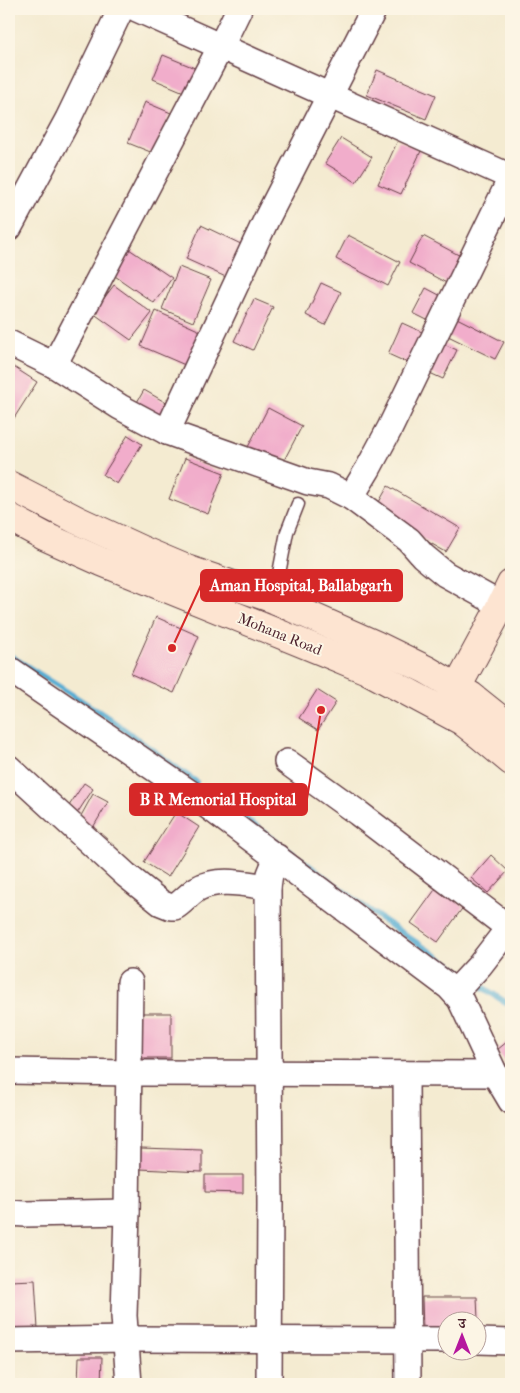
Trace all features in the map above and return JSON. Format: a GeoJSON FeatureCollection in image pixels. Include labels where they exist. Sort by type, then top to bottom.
{"type":"FeatureCollection","features":[{"type":"Feature","properties":{"kind":"street"},"geometry":{"type":"LineString","coordinates":[[9,228],[68,118],[121,9]]}},
{"type":"Feature","properties":{"kind":"street"},"geometry":{"type":"LineString","coordinates":[[136,9],[511,177],[390,428],[351,497]]}},
{"type":"Feature","properties":{"kind":"street"},"geometry":{"type":"LineString","coordinates":[[54,364],[222,46],[239,9]]}},
{"type":"Feature","properties":{"kind":"street"},"geometry":{"type":"LineString","coordinates":[[167,432],[267,218],[374,9]]}},
{"type":"Feature","properties":{"kind":"street"},"geometry":{"type":"LineString","coordinates":[[9,343],[54,364],[120,407],[167,432],[308,482],[330,486],[351,497],[409,540],[423,556],[445,574],[505,607],[445,712]]}},
{"type":"Feature","properties":{"kind":"street","name":"Mohana Road"},"geometry":{"type":"LineString","coordinates":[[9,485],[77,520],[144,551],[189,570],[274,598],[376,645],[458,688],[511,728]]}},
{"type":"Feature","properties":{"kind":"street","name":"Mohana Road"},"geometry":{"type":"LineString","coordinates":[[9,516],[44,536],[102,562],[367,670],[462,721],[511,761]]}},
{"type":"Feature","properties":{"kind":"street"},"geometry":{"type":"LineString","coordinates":[[9,669],[186,789],[458,988],[466,1011],[495,1074],[511,1101]]}},
{"type":"Feature","properties":{"kind":"street"},"geometry":{"type":"LineString","coordinates":[[287,762],[510,927],[480,965],[458,988]]}},
{"type":"Feature","properties":{"kind":"street"},"geometry":{"type":"LineString","coordinates":[[9,768],[126,875],[161,903],[175,907],[195,890],[210,884],[233,883],[268,887]]}},
{"type":"Feature","properties":{"kind":"street"},"geometry":{"type":"LineString","coordinates":[[269,1384],[268,887],[270,874],[277,857]]}},
{"type":"Feature","properties":{"kind":"street"},"geometry":{"type":"LineString","coordinates":[[129,1384],[124,1316],[130,982]]}},
{"type":"Feature","properties":{"kind":"street"},"geometry":{"type":"LineString","coordinates":[[9,1070],[129,1073],[495,1074]]}},
{"type":"Feature","properties":{"kind":"street"},"geometry":{"type":"LineString","coordinates":[[406,1074],[408,1384]]}},
{"type":"Feature","properties":{"kind":"street"},"geometry":{"type":"LineString","coordinates":[[9,1213],[127,1212]]}},
{"type":"Feature","properties":{"kind":"street"},"geometry":{"type":"LineString","coordinates":[[9,1341],[127,1339],[438,1340]]}},
{"type":"Feature","properties":{"kind":"street"},"geometry":{"type":"LineString","coordinates":[[488,1341],[511,1342]]}},
{"type":"Feature","properties":{"kind":"lane"},"geometry":{"type":"LineString","coordinates":[[274,598],[287,532],[298,504]]}},
{"type":"Feature","properties":{"kind":"building"},"geometry":{"type":"Polygon","coordinates":[[[163,55],[202,71],[191,95],[153,79],[163,55]]]}},
{"type":"Feature","properties":{"kind":"building"},"geometry":{"type":"Polygon","coordinates":[[[377,70],[436,95],[426,119],[367,95],[377,70]]]}},
{"type":"Feature","properties":{"kind":"building"},"geometry":{"type":"Polygon","coordinates":[[[145,102],[171,113],[153,153],[128,143],[145,102]]]}},
{"type":"Feature","properties":{"kind":"building"},"geometry":{"type":"Polygon","coordinates":[[[341,138],[372,157],[356,182],[325,163],[341,138]]]}},
{"type":"Feature","properties":{"kind":"building"},"geometry":{"type":"Polygon","coordinates":[[[398,140],[421,151],[401,194],[378,184],[398,140]]]}},
{"type":"Feature","properties":{"kind":"building"},"geometry":{"type":"Polygon","coordinates":[[[201,225],[243,245],[228,278],[186,259],[201,225]]]}},
{"type":"Feature","properties":{"kind":"building"},"geometry":{"type":"Polygon","coordinates":[[[348,235],[400,262],[388,286],[336,259],[348,235]]]}},
{"type":"Feature","properties":{"kind":"building"},"geometry":{"type":"Polygon","coordinates":[[[423,236],[468,260],[454,287],[409,263],[423,236]]]}},
{"type":"Feature","properties":{"kind":"building"},"geometry":{"type":"Polygon","coordinates":[[[129,249],[172,278],[154,303],[112,274],[129,249]]]}},
{"type":"Feature","properties":{"kind":"building"},"geometry":{"type":"Polygon","coordinates":[[[179,267],[211,280],[193,322],[162,309],[179,267]]]}},
{"type":"Feature","properties":{"kind":"building"},"geometry":{"type":"Polygon","coordinates":[[[321,283],[341,292],[325,325],[306,315],[321,283]]]}},
{"type":"Feature","properties":{"kind":"building"},"geometry":{"type":"Polygon","coordinates":[[[114,285],[152,313],[131,340],[93,313],[114,285]]]}},
{"type":"Feature","properties":{"kind":"building"},"geometry":{"type":"Polygon","coordinates":[[[426,288],[443,297],[431,322],[413,313],[426,288]]]}},
{"type":"Feature","properties":{"kind":"building"},"geometry":{"type":"Polygon","coordinates":[[[254,299],[273,307],[253,350],[234,341],[254,299]]]}},
{"type":"Feature","properties":{"kind":"building"},"geometry":{"type":"Polygon","coordinates":[[[156,311],[207,334],[192,368],[141,346],[156,311]]]}},
{"type":"Feature","properties":{"kind":"building"},"geometry":{"type":"Polygon","coordinates":[[[451,315],[504,342],[495,359],[442,333],[451,315]]]}},
{"type":"Feature","properties":{"kind":"building"},"geometry":{"type":"Polygon","coordinates":[[[402,323],[422,332],[408,363],[388,354],[402,323]]]}},
{"type":"Feature","properties":{"kind":"building"},"geometry":{"type":"Polygon","coordinates":[[[435,340],[457,350],[443,379],[421,369],[435,340]]]}},
{"type":"Feature","properties":{"kind":"building"},"geometry":{"type":"Polygon","coordinates":[[[9,364],[37,382],[9,426],[9,364]]]}},
{"type":"Feature","properties":{"kind":"building"},"geometry":{"type":"Polygon","coordinates":[[[144,390],[177,409],[165,430],[132,411],[144,390]]]}},
{"type":"Feature","properties":{"kind":"building"},"geometry":{"type":"Polygon","coordinates":[[[268,408],[302,426],[281,466],[247,449],[268,408]]]}},
{"type":"Feature","properties":{"kind":"building"},"geometry":{"type":"Polygon","coordinates":[[[128,435],[142,444],[117,484],[103,475],[128,435]]]}},
{"type":"Feature","properties":{"kind":"building"},"geometry":{"type":"Polygon","coordinates":[[[185,458],[224,473],[208,514],[169,499],[185,458]]]}},
{"type":"Feature","properties":{"kind":"building"},"geometry":{"type":"Polygon","coordinates":[[[388,486],[460,528],[446,552],[374,511],[388,486]]]}},
{"type":"Feature","properties":{"kind":"building"},"geometry":{"type":"Polygon","coordinates":[[[156,617],[199,636],[174,693],[131,674],[156,617]]]}},
{"type":"Feature","properties":{"kind":"building"},"geometry":{"type":"Polygon","coordinates":[[[317,690],[336,702],[318,730],[299,718],[317,690]]]}},
{"type":"Feature","properties":{"kind":"building"},"geometry":{"type":"Polygon","coordinates":[[[84,783],[93,789],[74,818],[65,812],[84,783]]]}},
{"type":"Feature","properties":{"kind":"building"},"geometry":{"type":"Polygon","coordinates":[[[93,794],[108,802],[91,831],[77,823],[93,794]]]}},
{"type":"Feature","properties":{"kind":"building"},"geometry":{"type":"Polygon","coordinates":[[[176,812],[199,827],[168,877],[144,862],[176,812]]]}},
{"type":"Feature","properties":{"kind":"building"},"geometry":{"type":"Polygon","coordinates":[[[491,855],[508,871],[488,893],[471,878],[491,855]]]}},
{"type":"Feature","properties":{"kind":"building"},"geometry":{"type":"Polygon","coordinates":[[[437,887],[464,906],[438,942],[411,923],[437,887]]]}},
{"type":"Feature","properties":{"kind":"building"},"geometry":{"type":"Polygon","coordinates":[[[137,1013],[171,1013],[171,1058],[137,1058],[137,1013]]]}},
{"type":"Feature","properties":{"kind":"building"},"geometry":{"type":"Polygon","coordinates":[[[508,1041],[511,1043],[511,1074],[497,1050],[508,1041]]]}},
{"type":"Feature","properties":{"kind":"building"},"geometry":{"type":"Polygon","coordinates":[[[141,1148],[202,1150],[202,1172],[140,1169],[141,1148]]]}},
{"type":"Feature","properties":{"kind":"building"},"geometry":{"type":"Polygon","coordinates":[[[205,1175],[243,1175],[243,1193],[205,1192],[205,1175]]]}},
{"type":"Feature","properties":{"kind":"building"},"geometry":{"type":"Polygon","coordinates":[[[35,1280],[38,1329],[11,1330],[9,1281],[35,1280]]]}},
{"type":"Feature","properties":{"kind":"building"},"geometry":{"type":"Polygon","coordinates":[[[422,1297],[477,1297],[478,1310],[438,1310],[438,1331],[423,1331],[422,1297]]]}},
{"type":"Feature","properties":{"kind":"building"},"geometry":{"type":"Polygon","coordinates":[[[79,1357],[102,1357],[101,1384],[78,1384],[79,1357]]]}},
{"type":"Feature","properties":{"kind":"waterway"},"geometry":{"type":"LineString","coordinates":[[9,655],[104,715],[196,782]]}},
{"type":"Feature","properties":{"kind":"waterway"},"geometry":{"type":"LineString","coordinates":[[228,806],[384,921],[464,974]]}},
{"type":"Feature","properties":{"kind":"waterway"},"geometry":{"type":"LineString","coordinates":[[472,980],[511,1006]]}},
{"type":"Feature","properties":{"kind":"place","name":"Aman Hospital, Ballabgarh"},"geometry":{"type":"Point","coordinates":[172,648]}},
{"type":"Feature","properties":{"kind":"place","name":"B R Memorial Hospital"},"geometry":{"type":"Point","coordinates":[321,710]}}]}
